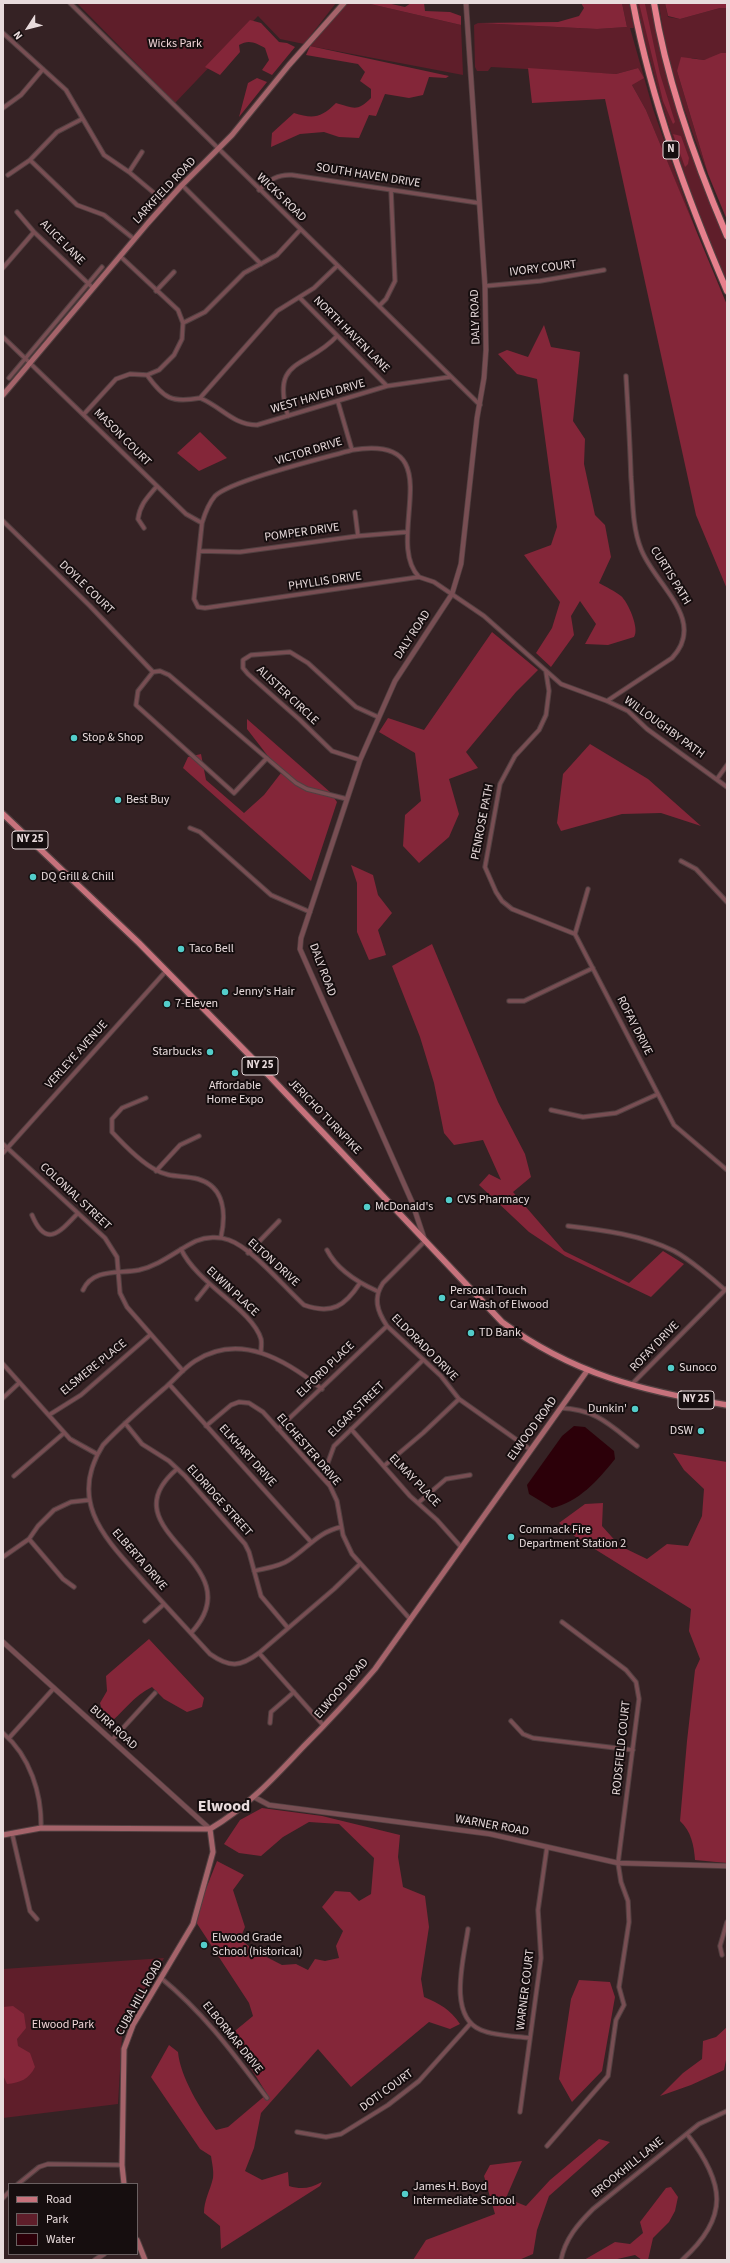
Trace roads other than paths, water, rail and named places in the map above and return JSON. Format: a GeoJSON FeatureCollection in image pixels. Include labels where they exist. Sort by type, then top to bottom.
{"type":"FeatureCollection","features":[{"type":"Feature","properties":{"kind":"highway","name":"N"},"geometry":{"type":"LineString","coordinates":[[633,3],[646,61],[665,130],[688,196],[727,291]]}},
{"type":"Feature","properties":{"kind":"highway","name":"N"},"geometry":{"type":"LineString","coordinates":[[654,3],[664,54],[677,100],[697,159],[727,236]]}},
{"type":"Feature","properties":{"kind":"main road","name":"LARKFIELD ROAD"},"geometry":{"type":"LineString","coordinates":[[3,395],[134,239],[182,185],[218,149],[344,3]]}},
{"type":"Feature","properties":{"kind":"main road","name":"JERICHO TURNPIKE"},"geometry":{"type":"LineString","coordinates":[[3,814],[166,971],[313,1120],[502,1322],[549,1352],[587,1371]]}},
{"type":"Feature","properties":{"kind":"main road","name":"NY 25"},"geometry":{"type":"LineString","coordinates":[[587,1371],[631,1385],[727,1405]]}},
{"type":"Feature","properties":{"kind":"main road","name":"ELWOOD ROAD"},"geometry":{"type":"LineString","coordinates":[[210,1829],[227,1819],[254,1797],[324,1726],[375,1669],[587,1371]]}},
{"type":"Feature","properties":{"kind":"main road"},"geometry":{"type":"LineString","coordinates":[[3,1835],[41,1828],[210,1829]]}},
{"type":"Feature","properties":{"kind":"main road","name":"CUBA HILL ROAD"},"geometry":{"type":"LineString","coordinates":[[124,2183],[122,2165],[124,2049],[133,2026],[193,1924],[213,1852],[210,1829]]}},
{"type":"Feature","properties":{"kind":"main road"},"geometry":{"type":"LineString","coordinates":[[138,2242],[145,2260]]}},
{"type":"Feature","properties":{"kind":"street","name":"WICKS ROAD"},"geometry":{"type":"LineString","coordinates":[[70,3],[259,190],[480,405]]}},
{"type":"Feature","properties":{"kind":"street","name":"DALY ROAD"},"geometry":{"type":"LineString","coordinates":[[425,1241],[412,1202],[300,949],[301,938],[360,760],[395,682],[452,594],[461,564],[486,350],[485,286],[466,3]]}},
{"type":"Feature","properties":{"kind":"street"},"geometry":{"type":"LineString","coordinates":[[3,34],[66,90],[104,156],[129,172],[166,203]]}},
{"type":"Feature","properties":{"kind":"street"},"geometry":{"type":"LineString","coordinates":[[3,108],[21,95],[43,69]]}},
{"type":"Feature","properties":{"kind":"street"},"geometry":{"type":"LineString","coordinates":[[8,175],[30,160],[57,132],[82,119]]}},
{"type":"Feature","properties":{"kind":"street"},"geometry":{"type":"LineString","coordinates":[[129,172],[142,152]]}},
{"type":"Feature","properties":{"kind":"street"},"geometry":{"type":"LineString","coordinates":[[30,160],[77,205],[108,218],[134,239]]}},
{"type":"Feature","properties":{"kind":"street","name":"SOUTH HAVEN DRIVE"},"geometry":{"type":"LineString","coordinates":[[259,190],[273,178],[284,175],[479,203]]}},
{"type":"Feature","properties":{"kind":"street"},"geometry":{"type":"LineString","coordinates":[[182,185],[261,264]]}},
{"type":"Feature","properties":{"kind":"street"},"geometry":{"type":"LineString","coordinates":[[379,306],[386,299],[395,281],[391,190]]}},
{"type":"Feature","properties":{"kind":"street","name":"ALICE LANE"},"geometry":{"type":"LineString","coordinates":[[17,212],[34,232],[93,288]]}},
{"type":"Feature","properties":{"kind":"street"},"geometry":{"type":"LineString","coordinates":[[183,323],[204,312],[244,274],[277,255],[300,230]]}},
{"type":"Feature","properties":{"kind":"street"},"geometry":{"type":"LineString","coordinates":[[3,268],[34,232]]}},
{"type":"Feature","properties":{"kind":"street"},"geometry":{"type":"LineString","coordinates":[[84,414],[116,379],[130,374],[147,375],[159,370],[174,355],[182,339],[183,323],[174,304],[156,291],[120,256]]}},
{"type":"Feature","properties":{"kind":"street"},"geometry":{"type":"LineString","coordinates":[[147,375],[159,390],[173,399],[182,401],[200,398],[267,320],[277,311],[314,288],[337,266]]}},
{"type":"Feature","properties":{"kind":"street"},"geometry":{"type":"LineString","coordinates":[[9,378],[87,283],[102,267]]}},
{"type":"Feature","properties":{"kind":"street","name":"IVORY COURT"},"geometry":{"type":"LineString","coordinates":[[485,286],[540,281],[604,270]]}},
{"type":"Feature","properties":{"kind":"street"},"geometry":{"type":"LineString","coordinates":[[156,291],[174,272]]}},
{"type":"Feature","properties":{"kind":"street","name":"NORTH HAVEN LANE"},"geometry":{"type":"LineString","coordinates":[[300,298],[387,386]]}},
{"type":"Feature","properties":{"kind":"street"},"geometry":{"type":"LineString","coordinates":[[288,416],[283,390],[286,375],[299,362],[320,353],[337,336]]}},
{"type":"Feature","properties":{"kind":"street","name":"MASON COURT"},"geometry":{"type":"LineString","coordinates":[[3,337],[186,514],[202,523]]}},
{"type":"Feature","properties":{"kind":"street","name":"CURTIS PATH"},"geometry":{"type":"LineString","coordinates":[[607,701],[672,658],[679,650],[685,632],[684,620],[680,610],[646,561],[637,537],[633,510],[626,376]]}},
{"type":"Feature","properties":{"kind":"street","name":"WEST HAVEN DRIVE"},"geometry":{"type":"LineString","coordinates":[[200,398],[218,406],[237,422],[246,425],[257,425],[338,402],[387,386],[450,377]]}},
{"type":"Feature","properties":{"kind":"street"},"geometry":{"type":"LineString","coordinates":[[338,402],[352,450]]}},
{"type":"Feature","properties":{"kind":"street","name":"VICTOR DRIVE"},"geometry":{"type":"LineString","coordinates":[[198,607],[194,599],[202,523],[210,503],[222,491],[230,487],[352,450],[380,448],[402,459],[411,479],[407,532],[407,555],[413,571],[419,578]]}},
{"type":"Feature","properties":{"kind":"street"},"geometry":{"type":"LineString","coordinates":[[144,528],[138,519],[139,511],[143,502],[157,486]]}},
{"type":"Feature","properties":{"kind":"street"},"geometry":{"type":"LineString","coordinates":[[355,512],[358,536]]}},
{"type":"Feature","properties":{"kind":"street","name":"DOYLE COURT"},"geometry":{"type":"LineString","coordinates":[[3,522],[90,606],[153,672]]}},
{"type":"Feature","properties":{"kind":"street","name":"POMPER DRIVE"},"geometry":{"type":"LineString","coordinates":[[200,551],[240,552],[358,536],[407,532]]}},
{"type":"Feature","properties":{"kind":"street","name":"PHYLLIS DRIVE"},"geometry":{"type":"LineString","coordinates":[[198,607],[205,608],[274,599],[419,578],[434,582],[452,594]]}},
{"type":"Feature","properties":{"kind":"street","name":"WILLOUGHBY PATH"},"geometry":{"type":"LineString","coordinates":[[452,594],[484,616],[561,684],[607,701],[628,711],[647,729],[727,787]]}},
{"type":"Feature","properties":{"kind":"street","name":"ALISTER CIRCLE"},"geometry":{"type":"LineString","coordinates":[[360,760],[332,751],[324,745],[305,724],[248,674],[243,668],[243,660],[251,655],[290,652],[308,663],[356,707],[378,717]]}},
{"type":"Feature","properties":{"kind":"street"},"geometry":{"type":"LineString","coordinates":[[267,758],[234,793],[136,705],[138,691],[153,672],[160,671],[170,674],[296,783],[307,789],[347,799]]}},
{"type":"Feature","properties":{"kind":"street","name":"PENROSE PATH"},"geometry":{"type":"LineString","coordinates":[[546,672],[549,691],[546,715],[539,730],[515,756],[500,784],[485,867],[496,892],[502,901],[512,909],[575,934]]}},
{"type":"Feature","properties":{"kind":"street"},"geometry":{"type":"LineString","coordinates":[[717,780],[727,765]]}},
{"type":"Feature","properties":{"kind":"street"},"geometry":{"type":"LineString","coordinates":[[190,828],[200,832],[271,895],[310,912]]}},
{"type":"Feature","properties":{"kind":"street"},"geometry":{"type":"LineString","coordinates":[[681,860],[696,869],[727,902]]}},
{"type":"Feature","properties":{"kind":"street"},"geometry":{"type":"LineString","coordinates":[[575,934],[588,889]]}},
{"type":"Feature","properties":{"kind":"street","name":"ROFAY DRIVE"},"geometry":{"type":"LineString","coordinates":[[575,934],[674,1125],[727,1170]]}},
{"type":"Feature","properties":{"kind":"street"},"geometry":{"type":"LineString","coordinates":[[509,1001],[524,1001],[593,968]]}},
{"type":"Feature","properties":{"kind":"street","name":"VERLEYE AVENUE"},"geometry":{"type":"LineString","coordinates":[[3,1153],[166,971]]}},
{"type":"Feature","properties":{"kind":"street"},"geometry":{"type":"LineString","coordinates":[[550,1110],[583,1117],[616,1113],[658,1094]]}},
{"type":"Feature","properties":{"kind":"street"},"geometry":{"type":"LineString","coordinates":[[83,1290],[86,1282],[92,1278],[119,1271],[148,1268],[198,1240],[221,1237],[223,1205],[214,1189],[207,1183],[197,1179],[172,1176],[156,1171],[117,1138],[110,1126],[112,1119],[122,1108],[146,1098]]}},
{"type":"Feature","properties":{"kind":"street"},"geometry":{"type":"LineString","coordinates":[[156,1171],[180,1145],[199,1136]]}},
{"type":"Feature","properties":{"kind":"street","name":"COLONIAL STREET"},"geometry":{"type":"LineString","coordinates":[[3,1144],[105,1238],[118,1260],[122,1299],[133,1316],[183,1371]]}},
{"type":"Feature","properties":{"kind":"street"},"geometry":{"type":"LineString","coordinates":[[32,1215],[36,1226],[43,1233],[51,1235],[59,1233],[78,1213]]}},
{"type":"Feature","properties":{"kind":"street"},"geometry":{"type":"LineString","coordinates":[[248,1253],[279,1221]]}},
{"type":"Feature","properties":{"kind":"street"},"geometry":{"type":"LineString","coordinates":[[568,1226],[616,1233],[667,1248],[676,1252],[726,1289]]}},
{"type":"Feature","properties":{"kind":"street","name":"ELTON DRIVE"},"geometry":{"type":"LineString","coordinates":[[221,1237],[230,1240],[248,1253],[304,1305],[313,1308],[328,1309],[341,1305],[360,1283]]}},
{"type":"Feature","properties":{"kind":"street"},"geometry":{"type":"LineString","coordinates":[[327,1250],[333,1262],[360,1283],[377,1291],[386,1279],[425,1241]]}},
{"type":"Feature","properties":{"kind":"street","name":"ELWIN PLACE"},"geometry":{"type":"LineString","coordinates":[[181,1249],[189,1264],[254,1326],[262,1340],[261,1351]]}},
{"type":"Feature","properties":{"kind":"street"},"geometry":{"type":"LineString","coordinates":[[197,1299],[209,1284]]}},
{"type":"Feature","properties":{"kind":"street","name":"ROFAY DRIVE"},"geometry":{"type":"LineString","coordinates":[[631,1385],[726,1289]]}},
{"type":"Feature","properties":{"kind":"street","name":"ELDORADO DRIVE"},"geometry":{"type":"LineString","coordinates":[[377,1291],[377,1306],[387,1326],[441,1376],[459,1398],[531,1450]]}},
{"type":"Feature","properties":{"kind":"street","name":"ELFORD PLACE"},"geometry":{"type":"LineString","coordinates":[[278,1429],[387,1326]]}},
{"type":"Feature","properties":{"kind":"street","name":"ELSMERE PLACE"},"geometry":{"type":"LineString","coordinates":[[49,1415],[81,1394],[150,1334]]}},
{"type":"Feature","properties":{"kind":"street","name":"ELBERTA DRIVE"},"geometry":{"type":"LineString","coordinates":[[261,1351],[232,1349],[219,1351],[195,1362],[125,1423],[103,1445],[97,1454],[90,1478],[90,1500],[92,1513],[102,1534],[210,1654],[222,1662],[234,1665],[241,1663],[259,1653],[334,1589],[360,1564]]}},
{"type":"Feature","properties":{"kind":"street"},"geometry":{"type":"LineString","coordinates":[[261,1351],[292,1367],[322,1389]]}},
{"type":"Feature","properties":{"kind":"street","name":"ELGAR STREET"},"geometry":{"type":"LineString","coordinates":[[330,1486],[327,1465],[334,1446],[423,1360]]}},
{"type":"Feature","properties":{"kind":"street"},"geometry":{"type":"LineString","coordinates":[[3,1364],[70,1439],[97,1454]]}},
{"type":"Feature","properties":{"kind":"street"},"geometry":{"type":"LineString","coordinates":[[3,1398],[20,1383]]}},
{"type":"Feature","properties":{"kind":"street","name":"ELKHART DRIVE"},"geometry":{"type":"LineString","coordinates":[[169,1384],[311,1542]]}},
{"type":"Feature","properties":{"kind":"street"},"geometry":{"type":"LineString","coordinates":[[384,1466],[423,1433],[459,1398]]}},
{"type":"Feature","properties":{"kind":"street","name":"ELCHESTER DRIVE"},"geometry":{"type":"LineString","coordinates":[[206,1426],[231,1405],[244,1402],[257,1406],[330,1486],[337,1502],[341,1527],[346,1544],[360,1564],[410,1619]]}},
{"type":"Feature","properties":{"kind":"street"},"geometry":{"type":"LineString","coordinates":[[560,1408],[574,1408],[597,1415],[637,1446]]}},
{"type":"Feature","properties":{"kind":"street","name":"ELDRIDGE STREET"},"geometry":{"type":"LineString","coordinates":[[125,1423],[142,1444],[177,1469],[245,1544],[261,1596],[288,1628]]}},
{"type":"Feature","properties":{"kind":"street","name":"ELMAY PLACE"},"geometry":{"type":"LineString","coordinates":[[351,1429],[418,1503],[437,1520],[461,1547]]}},
{"type":"Feature","properties":{"kind":"street"},"geometry":{"type":"LineString","coordinates":[[14,1476],[64,1433]]}},
{"type":"Feature","properties":{"kind":"street"},"geometry":{"type":"LineString","coordinates":[[177,1469],[169,1476],[158,1493],[157,1513],[164,1528],[194,1563],[205,1580],[208,1598],[206,1607],[203,1617],[191,1633]]}},
{"type":"Feature","properties":{"kind":"street"},"geometry":{"type":"LineString","coordinates":[[418,1503],[446,1479],[470,1475]]}},
{"type":"Feature","properties":{"kind":"street"},"geometry":{"type":"LineString","coordinates":[[3,1557],[29,1539],[38,1526],[54,1510],[71,1502],[90,1500]]}},
{"type":"Feature","properties":{"kind":"street"},"geometry":{"type":"LineString","coordinates":[[254,1572],[279,1565],[290,1560],[324,1532],[341,1527]]}},
{"type":"Feature","properties":{"kind":"street"},"geometry":{"type":"LineString","coordinates":[[29,1539],[63,1579],[74,1587]]}},
{"type":"Feature","properties":{"kind":"street"},"geometry":{"type":"LineString","coordinates":[[145,1621],[164,1604]]}},
{"type":"Feature","properties":{"kind":"street","name":"RODSFIELD COURT"},"geometry":{"type":"LineString","coordinates":[[546,2146],[608,2076],[616,2020],[624,2005],[619,1987],[629,1922],[628,1901],[621,1882],[618,1863],[639,1699],[636,1682],[626,1670],[562,1622]]}},
{"type":"Feature","properties":{"kind":"street","name":"BURR ROAD"},"geometry":{"type":"LineString","coordinates":[[3,1642],[210,1829]]}},
{"type":"Feature","properties":{"kind":"street"},"geometry":{"type":"LineString","coordinates":[[259,1653],[324,1726]]}},
{"type":"Feature","properties":{"kind":"street"},"geometry":{"type":"LineString","coordinates":[[9,1738],[54,1688]]}},
{"type":"Feature","properties":{"kind":"street"},"geometry":{"type":"LineString","coordinates":[[270,1723],[271,1712],[294,1692]]}},
{"type":"Feature","properties":{"kind":"street"},"geometry":{"type":"LineString","coordinates":[[112,1740],[155,1693]]}},
{"type":"Feature","properties":{"kind":"street"},"geometry":{"type":"LineString","coordinates":[[511,1722],[523,1734],[533,1738],[633,1750]]}},
{"type":"Feature","properties":{"kind":"street"},"geometry":{"type":"LineString","coordinates":[[3,1733],[9,1738],[20,1754],[38,1790],[41,1812],[41,1828]]}},
{"type":"Feature","properties":{"kind":"street","name":"WARNER ROAD"},"geometry":{"type":"LineString","coordinates":[[254,1797],[269,1805],[490,1834],[618,1863],[727,1866]]}},
{"type":"Feature","properties":{"kind":"street"},"geometry":{"type":"LineString","coordinates":[[12,1833],[30,1911],[37,1919]]}},
{"type":"Feature","properties":{"kind":"street","name":"WARNER COURT"},"geometry":{"type":"LineString","coordinates":[[520,2112],[541,1958],[538,1910],[547,1847]]}},
{"type":"Feature","properties":{"kind":"street"},"geometry":{"type":"LineString","coordinates":[[722,1955],[720,1946],[727,1922]]}},
{"type":"Feature","properties":{"kind":"street"},"geometry":{"type":"LineString","coordinates":[[468,1929],[459,1998],[470,2024],[482,2031],[530,2038]]}},
{"type":"Feature","properties":{"kind":"street","name":"ELBORMAR DRIVE"},"geometry":{"type":"LineString","coordinates":[[161,1978],[188,2000],[222,2037],[267,2098]]}},
{"type":"Feature","properties":{"kind":"street","name":"DOTI COURT"},"geometry":{"type":"LineString","coordinates":[[297,2132],[326,2137],[341,2134],[388,2105],[419,2081],[470,2024]]}},
{"type":"Feature","properties":{"kind":"street","name":"BROOKHILL LANE"},"geometry":{"type":"LineString","coordinates":[[561,2260],[565,2246],[580,2222],[699,2124],[727,2111]]}},
{"type":"Feature","properties":{"kind":"street"},"geometry":{"type":"LineString","coordinates":[[682,2260],[706,2238],[718,2214],[719,2199],[716,2180],[709,2163],[687,2134]]}},
{"type":"Feature","properties":{"kind":"street"},"geometry":{"type":"LineString","coordinates":[[19,2183],[39,2167],[48,2164],[122,2165]]}},
{"type":"Feature","properties":{"kind":"water"},"geometry":{"type":"Polygon","coordinates":[[[574,1426],[585,1427],[614,1451],[615,1459],[602,1475],[587,1489],[571,1501],[552,1508],[529,1494],[527,1485],[562,1436],[574,1426]]]}},
{"type":"Feature","properties":{"kind":"place","name":"Stop & Shop"},"geometry":{"type":"Point","coordinates":[74,738]}},
{"type":"Feature","properties":{"kind":"place","name":"Best Buy"},"geometry":{"type":"Point","coordinates":[118,800]}},
{"type":"Feature","properties":{"kind":"place","name":"DQ Grill & Chill"},"geometry":{"type":"Point","coordinates":[33,877]}},
{"type":"Feature","properties":{"kind":"place","name":"Taco Bell"},"geometry":{"type":"Point","coordinates":[181,949]}},
{"type":"Feature","properties":{"kind":"place","name":"Jenny's Hair"},"geometry":{"type":"Point","coordinates":[225,992]}},
{"type":"Feature","properties":{"kind":"place","name":"7-Eleven"},"geometry":{"type":"Point","coordinates":[167,1004]}},
{"type":"Feature","properties":{"kind":"place","name":"Starbucks"},"geometry":{"type":"Point","coordinates":[210,1052]}},
{"type":"Feature","properties":{"kind":"place","name":"Affordable Home Expo"},"geometry":{"type":"Point","coordinates":[235,1073]}},
{"type":"Feature","properties":{"kind":"place","name":"CVS Pharmacy"},"geometry":{"type":"Point","coordinates":[449,1200]}},
{"type":"Feature","properties":{"kind":"place","name":"McDonald's"},"geometry":{"type":"Point","coordinates":[367,1207]}},
{"type":"Feature","properties":{"kind":"place","name":"Personal Touch Car Wash of Elwood"},"geometry":{"type":"Point","coordinates":[442,1298]}},
{"type":"Feature","properties":{"kind":"place","name":"TD Bank"},"geometry":{"type":"Point","coordinates":[471,1333]}},
{"type":"Feature","properties":{"kind":"place","name":"Sunoco"},"geometry":{"type":"Point","coordinates":[671,1368]}},
{"type":"Feature","properties":{"kind":"place","name":"Dunkin'"},"geometry":{"type":"Point","coordinates":[635,1409]}},
{"type":"Feature","properties":{"kind":"place","name":"DSW"},"geometry":{"type":"Point","coordinates":[701,1431]}},
{"type":"Feature","properties":{"kind":"place","name":"Commack Fire Department Station 2"},"geometry":{"type":"Point","coordinates":[511,1537]}},
{"type":"Feature","properties":{"kind":"place","name":"Elwood Grade School (historical)"},"geometry":{"type":"Point","coordinates":[204,1945]}},
{"type":"Feature","properties":{"kind":"place","name":"James H. Boyd Intermediate School"},"geometry":{"type":"Point","coordinates":[405,2194]}},
{"type":"Feature","properties":{"kind":"district","name":"Elwood"},"geometry":{"type":"Point","coordinates":[224,1807]}},
{"type":"Feature","properties":{"kind":"park label","name":"Wicks Park"},"geometry":{"type":"Point","coordinates":[175,44]}},
{"type":"Feature","properties":{"kind":"park label","name":"Elwood Park"},"geometry":{"type":"Point","coordinates":[63,2025]}}]}
